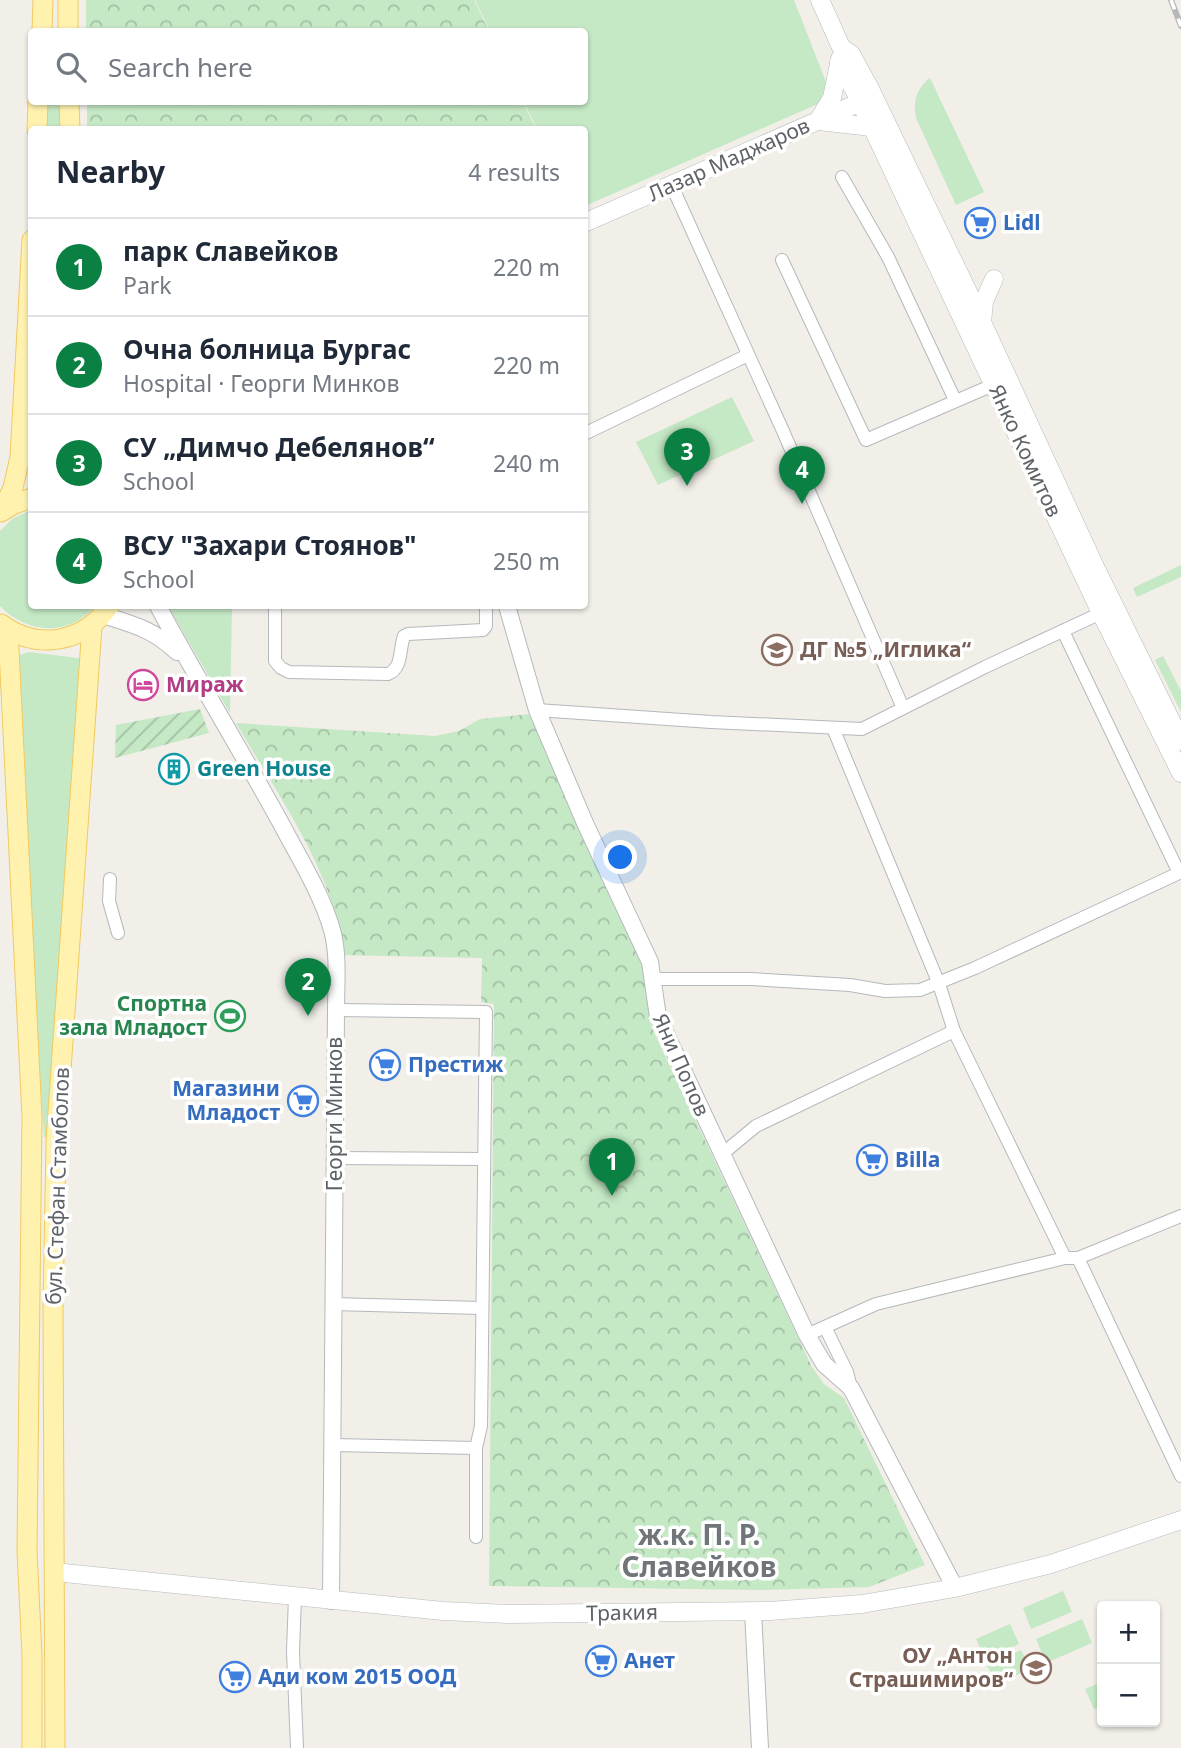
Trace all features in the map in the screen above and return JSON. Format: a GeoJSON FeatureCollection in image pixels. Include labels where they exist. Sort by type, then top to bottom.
{"type":"FeatureCollection","features":[{"type":"Feature","properties":{"kind":"main road"},"geometry":{"type":"LineString","coordinates":[[42,28],[43,0]]}},
{"type":"Feature","properties":{"kind":"main road"},"geometry":{"type":"LineString","coordinates":[[68,0],[68,28]]}},
{"type":"Feature","properties":{"kind":"main road"},"geometry":{"type":"LineString","coordinates":[[820,0],[840,55],[832,98],[818,121],[872,127]]}},
{"type":"Feature","properties":{"kind":"main road"},"geometry":{"type":"LineString","coordinates":[[840,55],[851,54],[867,99]]}},
{"type":"Feature","properties":{"kind":"main road","name":"Лазар Маджаров"},"geometry":{"type":"LineString","coordinates":[[588,221],[867,99]]}},
{"type":"Feature","properties":{"kind":"main road","name":"Янко Комитов"},"geometry":{"type":"LineString","coordinates":[[867,99],[872,127],[961,295],[982,323],[1096,569],[1181,741]]}},
{"type":"Feature","properties":{"kind":"main road","name":"Янко Комитов"},"geometry":{"type":"LineString","coordinates":[[867,99],[897,145],[961,295],[993,385],[1101,613],[1181,773]]}},
{"type":"Feature","properties":{"kind":"main road"},"geometry":{"type":"LineString","coordinates":[[37,126],[38,105]]}},
{"type":"Feature","properties":{"kind":"main road"},"geometry":{"type":"LineString","coordinates":[[69,105],[70,126]]}},
{"type":"Feature","properties":{"kind":"main road"},"geometry":{"type":"LineString","coordinates":[[982,323],[984,301],[994,279]]}},
{"type":"Feature","properties":{"kind":"main road"},"geometry":{"type":"LineString","coordinates":[[1,512],[15,481],[20,457],[28,312]]}},
{"type":"Feature","properties":{"kind":"main road"},"geometry":{"type":"LineString","coordinates":[[1,512],[28,499]]}},
{"type":"Feature","properties":{"kind":"main road"},"geometry":{"type":"LineString","coordinates":[[2,625],[24,637],[42,641],[68,637],[101,615]]}},
{"type":"Feature","properties":{"kind":"main road","name":"бул. Стефан Стамболов"},"geometry":{"type":"LineString","coordinates":[[55,1748],[56,1140],[101,615]]}},
{"type":"Feature","properties":{"kind":"main road","name":"бул. Стефан Стамболов"},"geometry":{"type":"LineString","coordinates":[[2,625],[32,1117],[27,1551],[32,1655],[32,1748]]}},
{"type":"Feature","properties":{"kind":"main road"},"geometry":{"type":"LineString","coordinates":[[30,1420],[39,1476],[40,1561],[45,1570],[54,1572]]}},
{"type":"Feature","properties":{"kind":"main road","name":"Тракия"},"geometry":{"type":"LineString","coordinates":[[54,1572],[443,1611],[509,1614],[753,1611],[862,1604],[955,1588],[1051,1564],[1181,1520]]}},
{"type":"Feature","properties":{"kind":"street"},"geometry":{"type":"LineString","coordinates":[[842,177],[888,257],[955,400]]}},
{"type":"Feature","properties":{"kind":"street"},"geometry":{"type":"LineString","coordinates":[[671,184],[903,708]]}},
{"type":"Feature","properties":{"kind":"street"},"geometry":{"type":"LineString","coordinates":[[782,260],[866,440],[993,385]]}},
{"type":"Feature","properties":{"kind":"street"},"geometry":{"type":"LineString","coordinates":[[588,432],[748,355]]}},
{"type":"Feature","properties":{"kind":"street","name":"Георги Минков"},"geometry":{"type":"LineString","coordinates":[[160,609],[253,771],[323,905],[332,932],[336,1010],[331,1601]]}},
{"type":"Feature","properties":{"kind":"street"},"geometry":{"type":"LineString","coordinates":[[275,609],[275,661],[281,668],[289,672],[388,674],[398,666],[404,636],[483,630],[486,626],[486,609]]}},
{"type":"Feature","properties":{"kind":"street","name":"Яни Попов"},"geometry":{"type":"LineString","coordinates":[[508,609],[537,710],[646,953],[654,979],[658,1017],[807,1335],[824,1364],[851,1388]]}},
{"type":"Feature","properties":{"kind":"street"},"geometry":{"type":"LineString","coordinates":[[537,710],[862,729],[1101,613]]}},
{"type":"Feature","properties":{"kind":"street","name":"Георги Минков"},"geometry":{"type":"LineString","coordinates":[[101,615],[149,629],[189,664]]}},
{"type":"Feature","properties":{"kind":"street"},"geometry":{"type":"LineString","coordinates":[[654,979],[751,979],[850,985],[886,991],[919,990],[939,984],[1179,873],[1063,631]]}},
{"type":"Feature","properties":{"kind":"street"},"geometry":{"type":"LineString","coordinates":[[833,728],[939,984],[954,1031],[1181,1476]]}},
{"type":"Feature","properties":{"kind":"street"},"geometry":{"type":"LineString","coordinates":[[110,879],[109,901],[117,933]]}},
{"type":"Feature","properties":{"kind":"street"},"geometry":{"type":"LineString","coordinates":[[336,1010],[486,1012],[481,1426],[476,1448],[475,1537]]}},
{"type":"Feature","properties":{"kind":"street"},"geometry":{"type":"LineString","coordinates":[[722,1155],[756,1126],[954,1031]]}},
{"type":"Feature","properties":{"kind":"street"},"geometry":{"type":"LineString","coordinates":[[335,1158],[483,1159]]}},
{"type":"Feature","properties":{"kind":"street"},"geometry":{"type":"LineString","coordinates":[[807,1335],[876,1304],[1072,1258],[1154,1229],[1181,1216]]}},
{"type":"Feature","properties":{"kind":"street"},"geometry":{"type":"LineString","coordinates":[[333,1304],[481,1308]]}},
{"type":"Feature","properties":{"kind":"street","name":"Яни Попов"},"geometry":{"type":"LineString","coordinates":[[825,1326],[850,1380],[851,1388],[955,1588]]}},
{"type":"Feature","properties":{"kind":"street"},"geometry":{"type":"LineString","coordinates":[[334,1445],[476,1448]]}},
{"type":"Feature","properties":{"kind":"street"},"geometry":{"type":"LineString","coordinates":[[295,1597],[293,1651],[297,1748]]}},
{"type":"Feature","properties":{"kind":"street"},"geometry":{"type":"LineString","coordinates":[[753,1611],[760,1748]]}},
{"type":"Feature","properties":{"kind":"green space"},"geometry":{"type":"Polygon","coordinates":[[[86,0],[474,0],[488,28],[86,28],[86,0]]]}},
{"type":"Feature","properties":{"kind":"green space"},"geometry":{"type":"Polygon","coordinates":[[[475,0],[794,0],[826,82],[820,103],[588,205],[588,126],[536,126],[525,105],[588,105],[588,28],[489,28],[475,0]]]}},
{"type":"Feature","properties":{"kind":"green space"},"geometry":{"type":"Polygon","coordinates":[[[930,78],[984,192],[956,205],[916,118],[917,96],[921,86],[930,78]]]}},
{"type":"Feature","properties":{"kind":"green space"},"geometry":{"type":"Polygon","coordinates":[[[47,105],[60,105],[62,126],[46,126],[47,105]]]}},
{"type":"Feature","properties":{"kind":"green space"},"geometry":{"type":"Polygon","coordinates":[[[87,105],[524,105],[535,126],[87,126],[87,105]]]}},
{"type":"Feature","properties":{"kind":"green space"},"geometry":{"type":"Polygon","coordinates":[[[732,397],[754,441],[658,485],[636,442],[732,397]]]}},
{"type":"Feature","properties":{"kind":"green space"},"geometry":{"type":"Polygon","coordinates":[[[28,511],[28,609],[92,609],[85,616],[61,627],[48,628],[23,622],[0,606],[0,531],[12,519],[28,511]]]}},
{"type":"Feature","properties":{"kind":"green space"},"geometry":{"type":"Polygon","coordinates":[[[1181,565],[1181,577],[1137,597],[1133,588],[1181,565]]]}},
{"type":"Feature","properties":{"kind":"green space"},"geometry":{"type":"Polygon","coordinates":[[[170,609],[232,609],[230,713],[170,609]]]}},
{"type":"Feature","properties":{"kind":"green space"},"geometry":{"type":"Polygon","coordinates":[[[29,652],[78,658],[82,662],[48,1138],[44,1137],[14,662],[19,655],[29,652]]]}},
{"type":"Feature","properties":{"kind":"green space"},"geometry":{"type":"Polygon","coordinates":[[[1163,656],[1181,691],[1181,712],[1155,660],[1163,656]]]}},
{"type":"Feature","properties":{"kind":"green space"},"geometry":{"type":"Polygon","coordinates":[[[200,709],[209,733],[115,758],[116,725],[200,709]]]}},
{"type":"Feature","properties":{"kind":"green space"},"geometry":{"type":"Polygon","coordinates":[[[531,714],[647,975],[651,1026],[812,1367],[824,1384],[844,1398],[925,1565],[869,1587],[760,1590],[489,1586],[494,1004],[481,1002],[482,958],[339,955],[338,923],[320,871],[294,820],[236,723],[435,736],[459,731],[480,719],[531,714]]]}},
{"type":"Feature","properties":{"kind":"green space"},"geometry":{"type":"Polygon","coordinates":[[[1063,1591],[1072,1612],[1031,1629],[1023,1608],[1063,1591]]]}},
{"type":"Feature","properties":{"kind":"green space"},"geometry":{"type":"Polygon","coordinates":[[[1082,1619],[1092,1643],[1046,1663],[1036,1639],[1082,1619]]]}},
{"type":"Feature","properties":{"kind":"green space"},"geometry":{"type":"Polygon","coordinates":[[[1010,1624],[1019,1644],[985,1658],[976,1639],[1010,1624]]]}},
{"type":"Feature","properties":{"kind":"green space"},"geometry":{"type":"Polygon","coordinates":[[[1021,1650],[1030,1669],[996,1684],[987,1665],[1021,1650]]]}},
{"type":"Feature","properties":{"kind":"green space"},"geometry":{"type":"Polygon","coordinates":[[[1097,1684],[1097,1708],[1094,1709],[1085,1689],[1097,1684]]]}},
{"type":"Feature","properties":{"kind":"railway"},"geometry":{"type":"LineString","coordinates":[[1171,0],[1181,26]]}},
{"type":"Feature","properties":{"kind":"place","name":"Lidl"},"geometry":{"type":"Point","coordinates":[980,223]}},
{"type":"Feature","properties":{"kind":"place","name":"СУ „Димчо Дебелянов“"},"geometry":{"type":"Point","coordinates":[687,486]}},
{"type":"Feature","properties":{"kind":"place","name":"ВСУ \"Захари Стоянов\""},"geometry":{"type":"Point","coordinates":[802,504]}},
{"type":"Feature","properties":{"kind":"place","name":"ДГ №5 „Иглика“"},"geometry":{"type":"Point","coordinates":[777,650]}},
{"type":"Feature","properties":{"kind":"place","name":"Мираж"},"geometry":{"type":"Point","coordinates":[143,685]}},
{"type":"Feature","properties":{"kind":"place","name":"Green House"},"geometry":{"type":"Point","coordinates":[174,769]}},
{"type":"Feature","properties":{"kind":"place","name":"Спортна зала Младост"},"geometry":{"type":"Point","coordinates":[230,1016]}},
{"type":"Feature","properties":{"kind":"place","name":"Oчна болница Бургас"},"geometry":{"type":"Point","coordinates":[308,1016]}},
{"type":"Feature","properties":{"kind":"place","name":"Престиж"},"geometry":{"type":"Point","coordinates":[385,1065]}},
{"type":"Feature","properties":{"kind":"place","name":"Магазини Mладост"},"geometry":{"type":"Point","coordinates":[303,1101]}},
{"type":"Feature","properties":{"kind":"place","name":"Billa"},"geometry":{"type":"Point","coordinates":[872,1160]}},
{"type":"Feature","properties":{"kind":"place","name":"парк Славейков"},"geometry":{"type":"Point","coordinates":[612,1196]}},
{"type":"Feature","properties":{"kind":"place","name":"Анет"},"geometry":{"type":"Point","coordinates":[601,1661]}},
{"type":"Feature","properties":{"kind":"place","name":"ОУ „Антон Страшимиров“"},"geometry":{"type":"Point","coordinates":[1036,1668]}},
{"type":"Feature","properties":{"kind":"place","name":"Ади ком 2015 ООД"},"geometry":{"type":"Point","coordinates":[235,1677]}},
{"type":"Feature","properties":{"kind":"district","name":"ж.к. П. Р. Славейков"},"geometry":{"type":"Point","coordinates":[699,1551]}}]}
